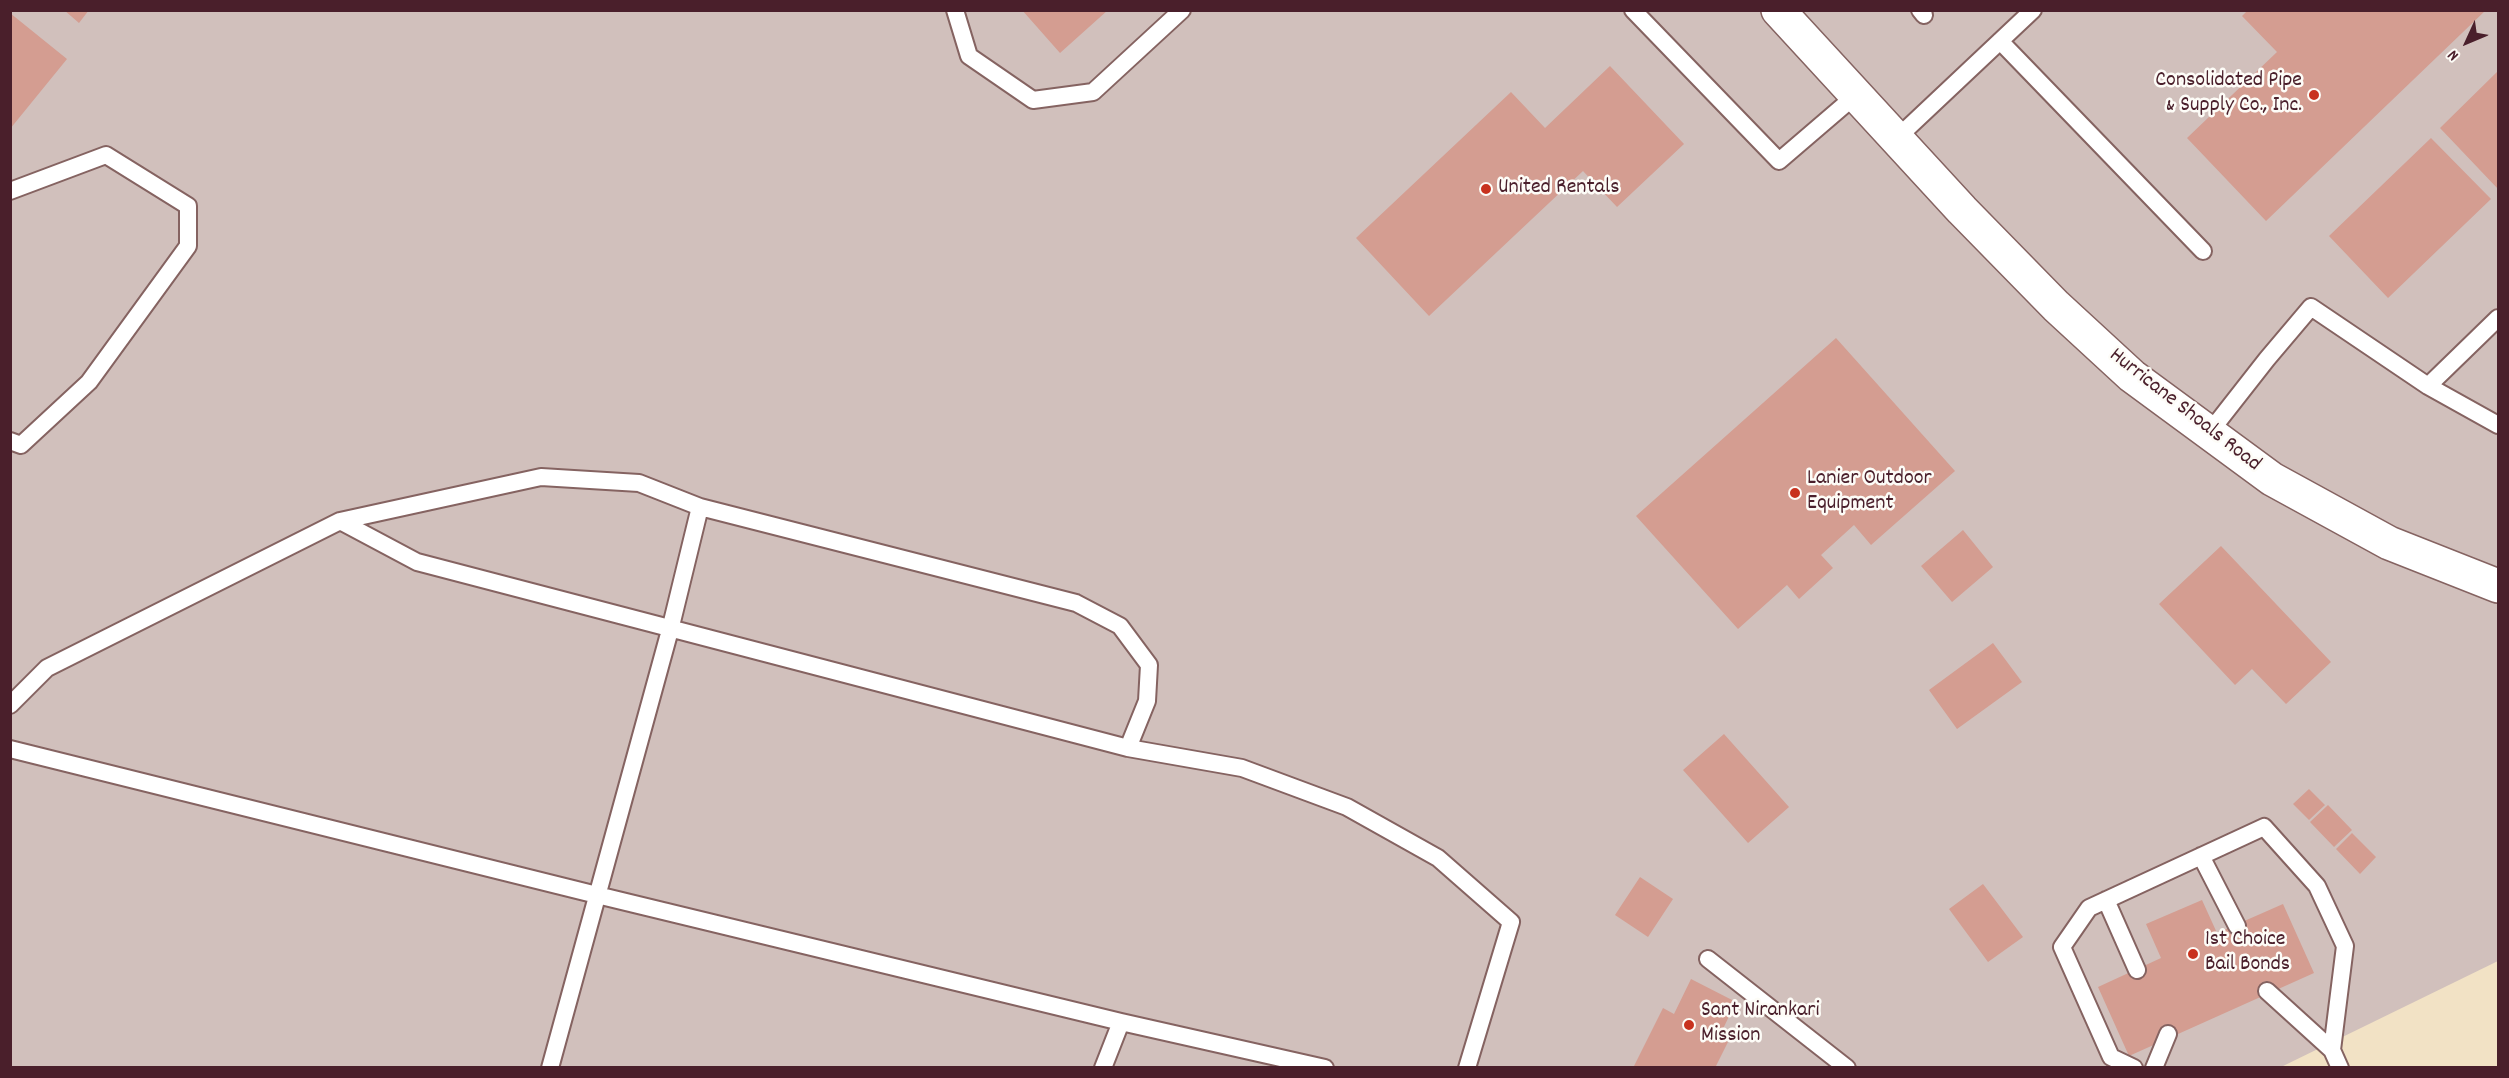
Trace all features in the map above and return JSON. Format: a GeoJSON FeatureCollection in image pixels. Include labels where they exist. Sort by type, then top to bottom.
{"type":"FeatureCollection","features":[{"type":"Feature","properties":{"kind":"street","name":"Hurricane Shoals Road"},"geometry":{"type":"LineString","coordinates":[[1778,10],[1962,210],[2056,306],[2132,376],[2272,479],[2389,543],[2499,586]]}},
{"type":"Feature","properties":{"kind":"lane"},"geometry":{"type":"LineString","coordinates":[[955,10],[969,56],[1033,100],[1094,92],[1182,10]]}},
{"type":"Feature","properties":{"kind":"lane"},"geometry":{"type":"LineString","coordinates":[[1633,10],[1779,161],[1856,95]]}},
{"type":"Feature","properties":{"kind":"lane"},"geometry":{"type":"LineString","coordinates":[[1896,139],[2034,10]]}},
{"type":"Feature","properties":{"kind":"lane"},"geometry":{"type":"LineString","coordinates":[[2000,41],[2203,250]]}},
{"type":"Feature","properties":{"kind":"lane"},"geometry":{"type":"LineString","coordinates":[[10,191],[106,155],[188,206],[188,246],[89,382],[21,445],[10,441]]}},
{"type":"Feature","properties":{"kind":"lane"},"geometry":{"type":"LineString","coordinates":[[2209,433],[2267,359],[2312,307],[2428,386],[2499,425]]}},
{"type":"Feature","properties":{"kind":"lane"},"geometry":{"type":"LineString","coordinates":[[2428,386],[2499,318]]}},
{"type":"Feature","properties":{"kind":"lane"},"geometry":{"type":"LineString","coordinates":[[10,705],[47,668],[340,521],[540,477],[639,483],[700,507],[1077,603],[1120,626],[1149,665],[1147,701],[1128,748]]}},
{"type":"Feature","properties":{"kind":"lane"},"geometry":{"type":"LineString","coordinates":[[550,1068],[670,630],[700,507]]}},
{"type":"Feature","properties":{"kind":"lane"},"geometry":{"type":"LineString","coordinates":[[340,521],[417,562],[1128,748],[1242,768],[1347,807],[1438,858],[1511,922],[1467,1068]]}},
{"type":"Feature","properties":{"kind":"lane"},"geometry":{"type":"LineString","coordinates":[[10,749],[597,895],[1121,1022],[1325,1068]]}},
{"type":"Feature","properties":{"kind":"lane"},"geometry":{"type":"LineString","coordinates":[[2134,1068],[2111,1057],[2062,947],[2089,908],[2264,827],[2317,886],[2345,946],[2332,1050]]}},
{"type":"Feature","properties":{"kind":"lane"},"geometry":{"type":"LineString","coordinates":[[2201,856],[2237,926]]}},
{"type":"Feature","properties":{"kind":"lane"},"geometry":{"type":"LineString","coordinates":[[2106,900],[2137,970]]}},
{"type":"Feature","properties":{"kind":"lane"},"geometry":{"type":"LineString","coordinates":[[1708,958],[1847,1068]]}},
{"type":"Feature","properties":{"kind":"lane"},"geometry":{"type":"LineString","coordinates":[[2267,991],[2332,1050],[2340,1068]]}},
{"type":"Feature","properties":{"kind":"lane"},"geometry":{"type":"LineString","coordinates":[[1103,1068],[1121,1022]]}},
{"type":"Feature","properties":{"kind":"lane"},"geometry":{"type":"LineString","coordinates":[[2154,1068],[2168,1034]]}},
{"type":"Feature","properties":{"kind":"shaded area"},"geometry":{"type":"Polygon","coordinates":[[[10,11],[2498,11],[2498,961],[2279,1068],[11,1067],[10,11]]]}},
{"type":"Feature","properties":{"kind":"building"},"geometry":{"type":"Polygon","coordinates":[[[64,10],[89,10],[79,23],[64,10]]]}},
{"type":"Feature","properties":{"kind":"building"},"geometry":{"type":"Polygon","coordinates":[[[1022,10],[1108,10],[1060,53],[1022,10]]]}},
{"type":"Feature","properties":{"kind":"building","name":"Consolidated Pipe & Supply Co., Inc."},"geometry":{"type":"Polygon","coordinates":[[[2248,10],[2486,10],[2266,221],[2187,138],[2277,52],[2242,16],[2248,10]]]}},
{"type":"Feature","properties":{"kind":"building"},"geometry":{"type":"Polygon","coordinates":[[[10,13],[67,59],[10,129],[10,13]]]}},
{"type":"Feature","properties":{"kind":"building","name":"United Rentals"},"geometry":{"type":"Polygon","coordinates":[[[1610,66],[1684,144],[1617,207],[1583,171],[1429,316],[1356,238],[1511,92],[1545,128],[1610,66]]]}},
{"type":"Feature","properties":{"kind":"building"},"geometry":{"type":"Polygon","coordinates":[[[2498,71],[2498,189],[2440,128],[2498,71]]]}},
{"type":"Feature","properties":{"kind":"building"},"geometry":{"type":"Polygon","coordinates":[[[2431,138],[2491,199],[2388,298],[2329,236],[2431,138]]]}},
{"type":"Feature","properties":{"kind":"building","name":"Lanier Outdoor Equipment"},"geometry":{"type":"Polygon","coordinates":[[[1836,338],[1955,471],[1871,545],[1854,525],[1821,555],[1833,568],[1799,599],[1787,585],[1738,629],[1636,516],[1836,338]]]}},
{"type":"Feature","properties":{"kind":"building"},"geometry":{"type":"Polygon","coordinates":[[[1963,530],[1993,567],[1952,602],[1921,566],[1963,530]]]}},
{"type":"Feature","properties":{"kind":"building"},"geometry":{"type":"Polygon","coordinates":[[[2221,546],[2331,662],[2286,704],[2252,669],[2235,685],[2159,604],[2221,546]]]}},
{"type":"Feature","properties":{"kind":"building"},"geometry":{"type":"Polygon","coordinates":[[[1993,643],[2022,682],[1957,729],[1929,690],[1993,643]]]}},
{"type":"Feature","properties":{"kind":"building"},"geometry":{"type":"Polygon","coordinates":[[[1724,734],[1789,807],[1748,843],[1683,770],[1724,734]]]}},
{"type":"Feature","properties":{"kind":"building"},"geometry":{"type":"Polygon","coordinates":[[[2309,789],[2325,805],[2309,820],[2293,804],[2309,789]]]}},
{"type":"Feature","properties":{"kind":"building"},"geometry":{"type":"Polygon","coordinates":[[[2328,805],[2352,830],[2334,847],[2310,822],[2328,805]]]}},
{"type":"Feature","properties":{"kind":"building"},"geometry":{"type":"Polygon","coordinates":[[[2352,833],[2376,857],[2360,874],[2336,849],[2352,833]]]}},
{"type":"Feature","properties":{"kind":"building"},"geometry":{"type":"Polygon","coordinates":[[[1640,877],[1673,899],[1648,937],[1615,915],[1640,877]]]}},
{"type":"Feature","properties":{"kind":"building"},"geometry":{"type":"Polygon","coordinates":[[[1983,884],[2023,937],[1988,962],[1949,909],[1983,884]]]}},
{"type":"Feature","properties":{"kind":"building"},"geometry":{"type":"Polygon","coordinates":[[[2202,900],[2217,933],[2283,904],[2314,973],[2129,1056],[2098,987],[2161,958],[2146,924],[2202,900]]]}},
{"type":"Feature","properties":{"kind":"building","name":"Sant Nirankari Mission"},"geometry":{"type":"Polygon","coordinates":[[[1691,979],[1736,1002],[1719,1037],[1728,1042],[1715,1068],[1633,1068],[1663,1008],[1674,1014],[1691,979]]]}},
{"type":"Feature","properties":{"kind":"place","name":"Consolidated Pipe & Supply Co., Inc."},"geometry":{"type":"Point","coordinates":[2314,95]}},
{"type":"Feature","properties":{"kind":"place","name":"United Rentals"},"geometry":{"type":"Point","coordinates":[1486,189]}},
{"type":"Feature","properties":{"kind":"place","name":"Lanier Outdoor Equipment"},"geometry":{"type":"Point","coordinates":[1795,493]}},
{"type":"Feature","properties":{"kind":"place","name":"1st Choice Bail Bonds"},"geometry":{"type":"Point","coordinates":[2193,954]}},
{"type":"Feature","properties":{"kind":"place","name":"Sant Nirankari Mission"},"geometry":{"type":"Point","coordinates":[1689,1025]}}]}
